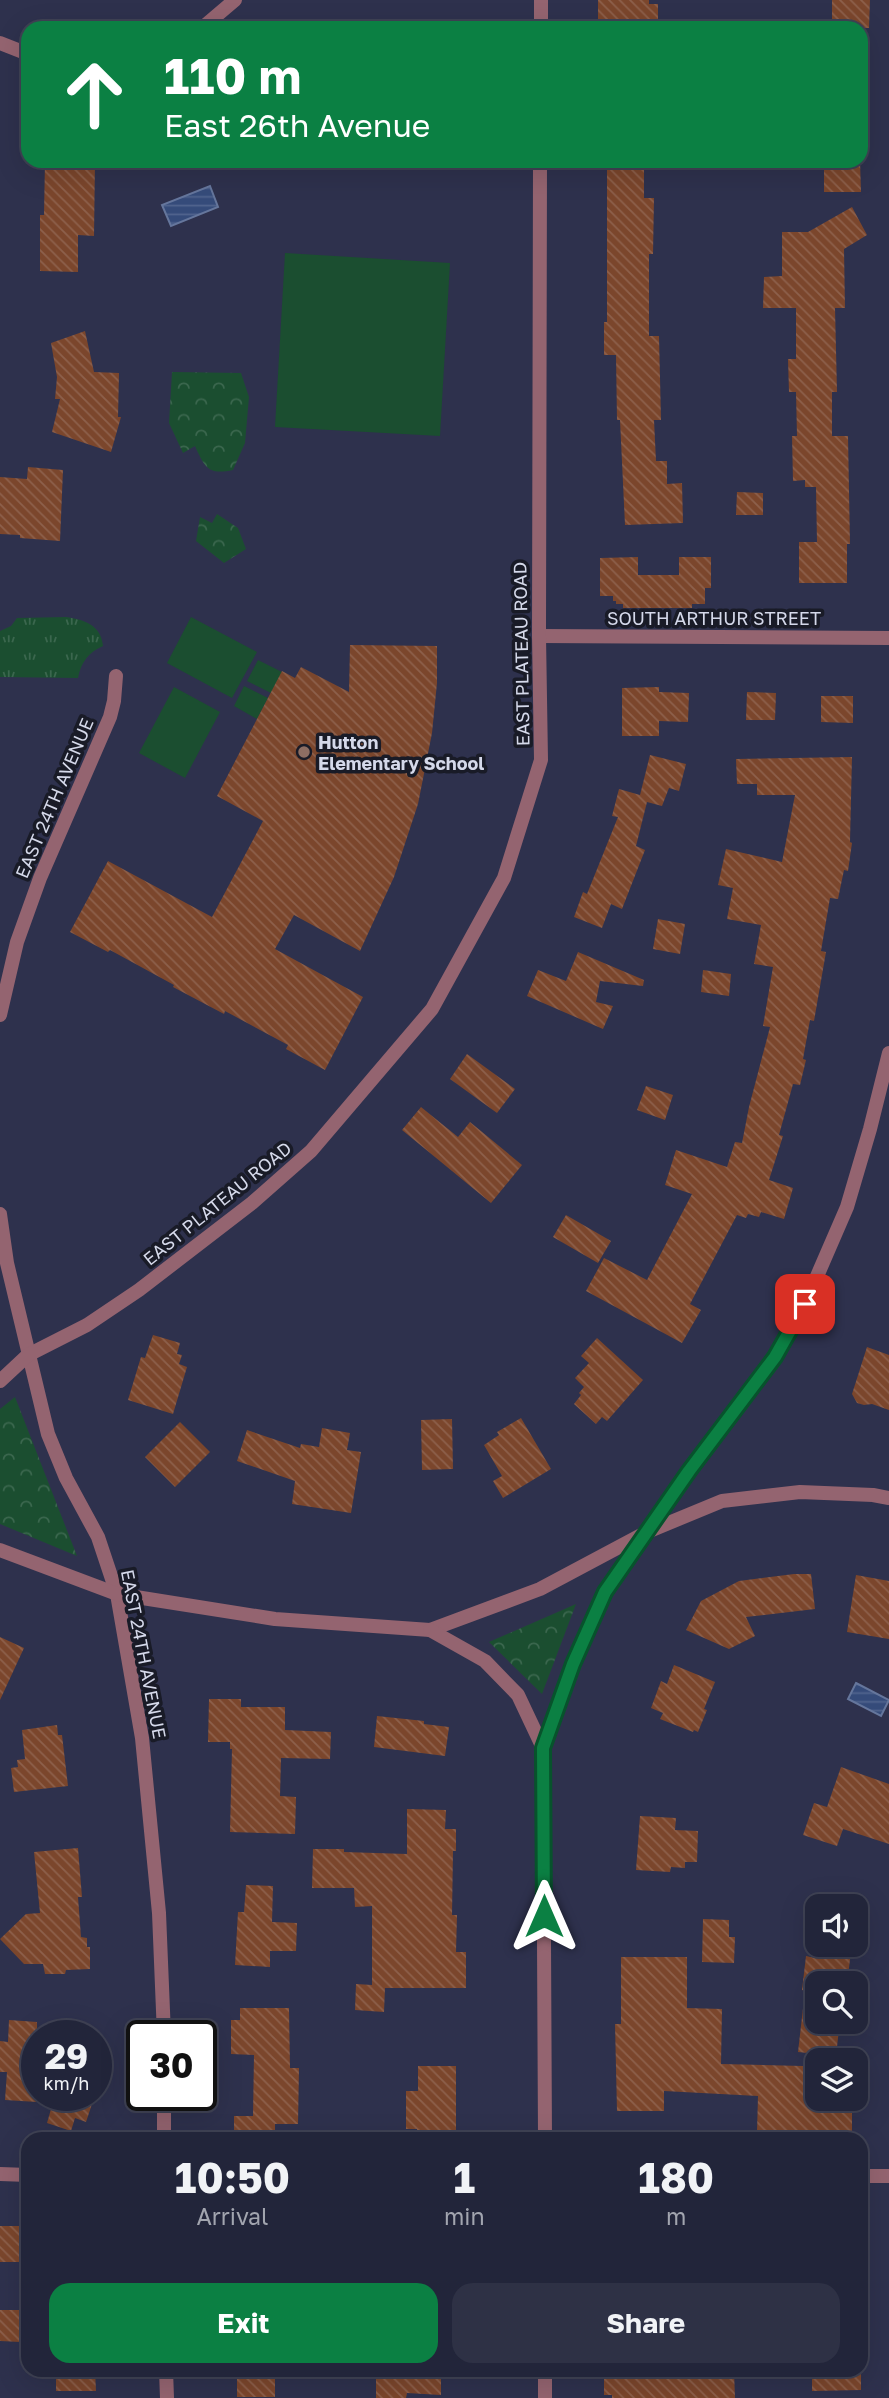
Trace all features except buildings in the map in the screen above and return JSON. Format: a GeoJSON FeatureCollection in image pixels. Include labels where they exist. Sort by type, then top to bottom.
{"type":"FeatureCollection","features":[{"type":"Feature","properties":{"kind":"street"},"geometry":{"type":"LineString","coordinates":[[210,21],[236,0]]}},
{"type":"Feature","properties":{"kind":"street"},"geometry":{"type":"LineString","coordinates":[[541,0],[541,21]]}},
{"type":"Feature","properties":{"kind":"street"},"geometry":{"type":"LineString","coordinates":[[0,43],[21,51]]}},
{"type":"Feature","properties":{"kind":"street","name":"EAST PLATEAU ROAD"},"geometry":{"type":"LineString","coordinates":[[0,1381],[27,1355],[87,1325],[129,1297],[251,1203],[311,1151],[432,1009],[504,878],[541,760],[538,636],[540,168]]}},
{"type":"Feature","properties":{"kind":"street","name":"SOUTH ARTHUR STREET"},"geometry":{"type":"LineString","coordinates":[[538,636],[889,638]]}},
{"type":"Feature","properties":{"kind":"street","name":"EAST 24TH AVENUE"},"geometry":{"type":"LineString","coordinates":[[0,1014],[17,942],[40,878],[110,717],[116,677]]}},
{"type":"Feature","properties":{"kind":"street"},"geometry":{"type":"LineString","coordinates":[[545,2132],[543,1748],[573,1664],[605,1592],[775,1357],[796,1321],[847,1207],[889,1053]]}},
{"type":"Feature","properties":{"kind":"street","name":"EAST 24TH AVENUE"},"geometry":{"type":"LineString","coordinates":[[0,1214],[6,1263],[48,1434],[66,1478],[98,1537],[117,1594],[142,1738],[159,1913],[163,2020]]}},
{"type":"Feature","properties":{"kind":"street"},"geometry":{"type":"LineString","coordinates":[[0,1550],[117,1594],[275,1619],[430,1630],[540,1589],[647,1532],[722,1501],[800,1492],[889,1498]]}},
{"type":"Feature","properties":{"kind":"street"},"geometry":{"type":"LineString","coordinates":[[430,1630],[485,1661],[518,1695],[543,1748]]}},
{"type":"Feature","properties":{"kind":"street"},"geometry":{"type":"LineString","coordinates":[[164,2111],[164,2132]]}},
{"type":"Feature","properties":{"kind":"street"},"geometry":{"type":"LineString","coordinates":[[0,2174],[21,2175]]}},
{"type":"Feature","properties":{"kind":"street"},"geometry":{"type":"LineString","coordinates":[[868,2176],[889,2176]]}},
{"type":"Feature","properties":{"kind":"street"},"geometry":{"type":"LineString","coordinates":[[166,2377],[167,2398]]}},
{"type":"Feature","properties":{"kind":"street"},"geometry":{"type":"LineString","coordinates":[[545,2377],[545,2398]]}},
{"type":"Feature","properties":{"kind":"green space"},"geometry":{"type":"Polygon","coordinates":[[[285,253],[450,263],[440,436],[275,427],[285,253]]]}},
{"type":"Feature","properties":{"kind":"green space"},"geometry":{"type":"Polygon","coordinates":[[[172,372],[241,373],[249,397],[245,443],[233,470],[218,471],[208,468],[195,446],[183,453],[169,423],[172,372]]]}},
{"type":"Feature","properties":{"kind":"green space"},"geometry":{"type":"Polygon","coordinates":[[[217,514],[238,528],[246,549],[224,563],[196,541],[200,517],[212,523],[217,514]]]}},
{"type":"Feature","properties":{"kind":"green space"},"geometry":{"type":"Polygon","coordinates":[[[66,617],[91,625],[102,639],[103,646],[86,658],[78,678],[0,677],[0,631],[11,626],[17,618],[66,617]]]}},
{"type":"Feature","properties":{"kind":"green space"},"geometry":{"type":"Polygon","coordinates":[[[191,617],[257,652],[232,698],[167,663],[191,617]]]}},
{"type":"Feature","properties":{"kind":"green space"},"geometry":{"type":"Polygon","coordinates":[[[258,660],[282,672],[271,693],[247,681],[258,660]]]}},
{"type":"Feature","properties":{"kind":"green space"},"geometry":{"type":"Polygon","coordinates":[[[244,686],[268,698],[257,719],[234,706],[244,686]]]}},
{"type":"Feature","properties":{"kind":"green space"},"geometry":{"type":"Polygon","coordinates":[[[174,687],[220,712],[185,778],[139,753],[174,687]]]}},
{"type":"Feature","properties":{"kind":"green space"},"geometry":{"type":"Polygon","coordinates":[[[15,1397],[77,1556],[0,1524],[0,1409],[15,1397]]]}},
{"type":"Feature","properties":{"kind":"green space"},"geometry":{"type":"Polygon","coordinates":[[[576,1604],[542,1694],[489,1642],[576,1604]]]}},
{"type":"Feature","properties":{"kind":"water"},"geometry":{"type":"Polygon","coordinates":[[[210,186],[218,207],[171,226],[162,205],[210,186]]]}},
{"type":"Feature","properties":{"kind":"water"},"geometry":{"type":"Polygon","coordinates":[[[856,1683],[889,1700],[881,1716],[848,1699],[856,1683]]]}},
{"type":"Feature","properties":{"kind":"place","name":"Hutton Elementary School"},"geometry":{"type":"Point","coordinates":[304,752]}},
{"type":"Feature","properties":{"kind":"route"},"geometry":{"type":"LineString","coordinates":[[544,1916],[543,1748],[573,1664],[605,1592],[689,1471],[775,1357],[805,1304]]}}]}
